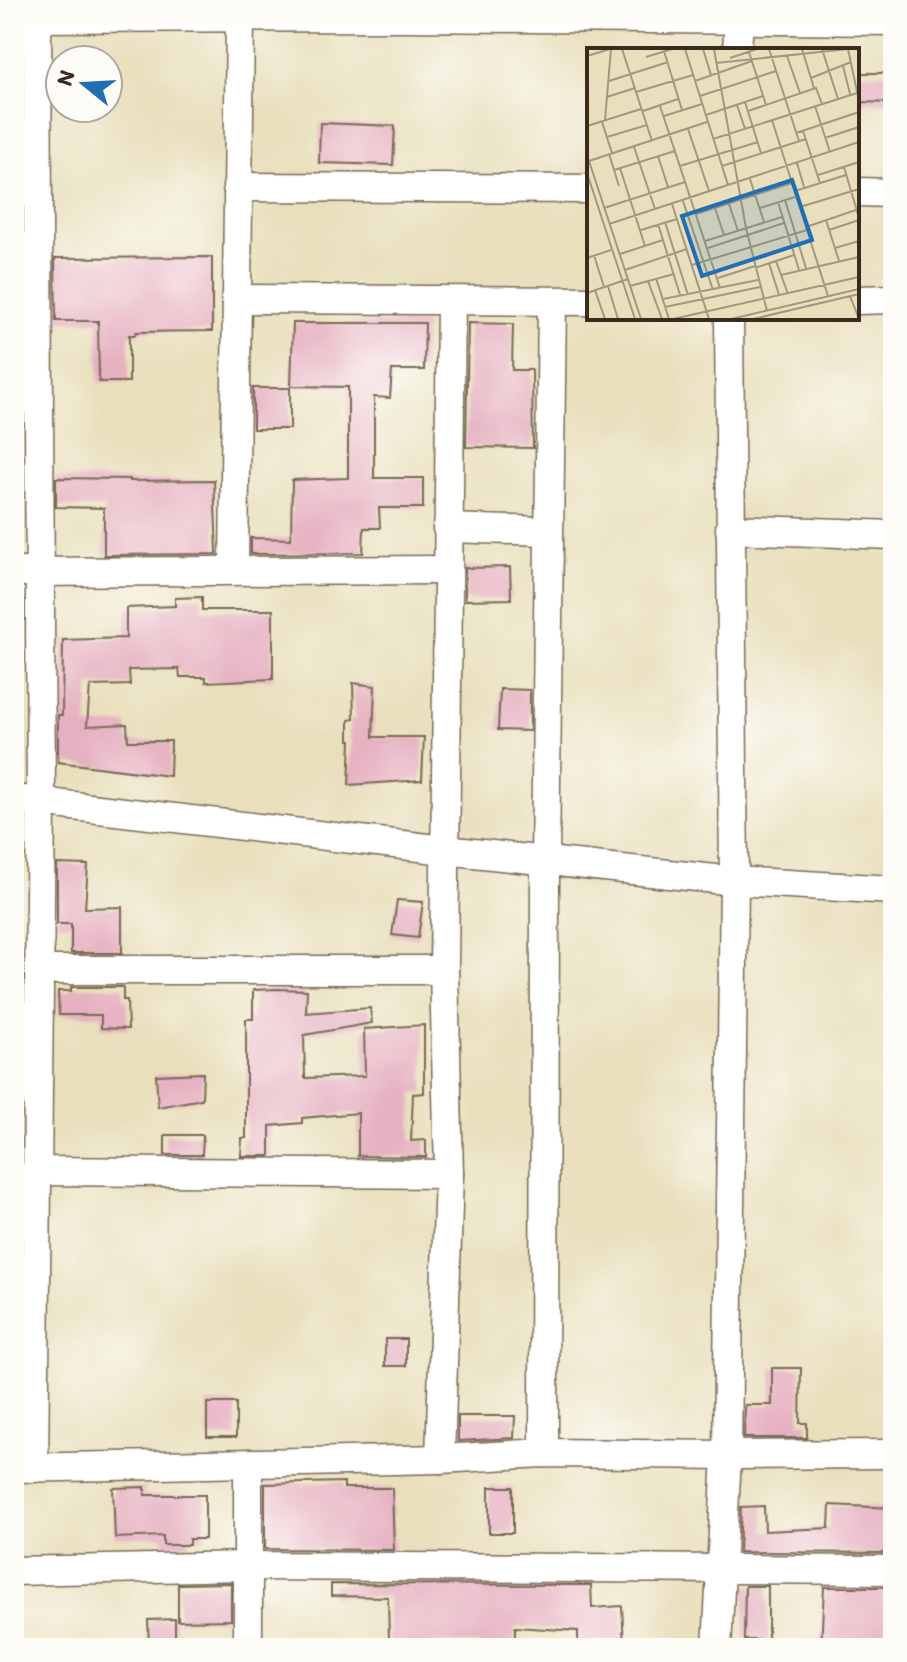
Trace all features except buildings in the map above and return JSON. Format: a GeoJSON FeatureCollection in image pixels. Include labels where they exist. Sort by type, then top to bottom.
{"type":"FeatureCollection","features":[{"type":"Feature","properties":{"kind":"street"},"geometry":{"type":"LineString","coordinates":[[893,21],[402,16],[25,18],[27,800],[39,970],[24,1468],[440,1459],[544,1453],[893,1454]]}},
{"type":"Feature","properties":{"kind":"street"},"geometry":{"type":"LineString","coordinates":[[234,570],[240,18]]}},
{"type":"Feature","properties":{"kind":"street"},"geometry":{"type":"LineString","coordinates":[[737,48],[739,20]]}},
{"type":"Feature","properties":{"kind":"street"},"geometry":{"type":"LineString","coordinates":[[237,187],[587,189]]}},
{"type":"Feature","properties":{"kind":"street"},"geometry":{"type":"LineString","coordinates":[[859,192],[893,193]]}},
{"type":"Feature","properties":{"kind":"street"},"geometry":{"type":"LineString","coordinates":[[236,299],[587,301]]}},
{"type":"Feature","properties":{"kind":"street"},"geometry":{"type":"LineString","coordinates":[[859,300],[893,299]]}},
{"type":"Feature","properties":{"kind":"street"},"geometry":{"type":"LineString","coordinates":[[440,1459],[449,1174],[444,970],[451,301]]}},
{"type":"Feature","properties":{"kind":"street"},"geometry":{"type":"LineString","coordinates":[[544,1453],[547,531],[552,302]]}},
{"type":"Feature","properties":{"kind":"street"},"geometry":{"type":"LineString","coordinates":[[717,1648],[727,1455],[734,881],[729,320]]}},
{"type":"Feature","properties":{"kind":"street"},"geometry":{"type":"LineString","coordinates":[[447,528],[547,531]]}},
{"type":"Feature","properties":{"kind":"street"},"geometry":{"type":"LineString","coordinates":[[730,529],[893,535]]}},
{"type":"Feature","properties":{"kind":"street"},"geometry":{"type":"LineString","coordinates":[[27,572],[446,570]]}},
{"type":"Feature","properties":{"kind":"street"},"geometry":{"type":"LineString","coordinates":[[27,800],[734,881],[893,890]]}},
{"type":"Feature","properties":{"kind":"street"},"geometry":{"type":"LineString","coordinates":[[39,970],[444,970]]}},
{"type":"Feature","properties":{"kind":"street"},"geometry":{"type":"LineString","coordinates":[[35,1171],[449,1174]]}},
{"type":"Feature","properties":{"kind":"street"},"geometry":{"type":"LineString","coordinates":[[248,1464],[248,1648]]}},
{"type":"Feature","properties":{"kind":"street"},"geometry":{"type":"LineString","coordinates":[[14,1571],[247,1566],[893,1570]]}}]}
